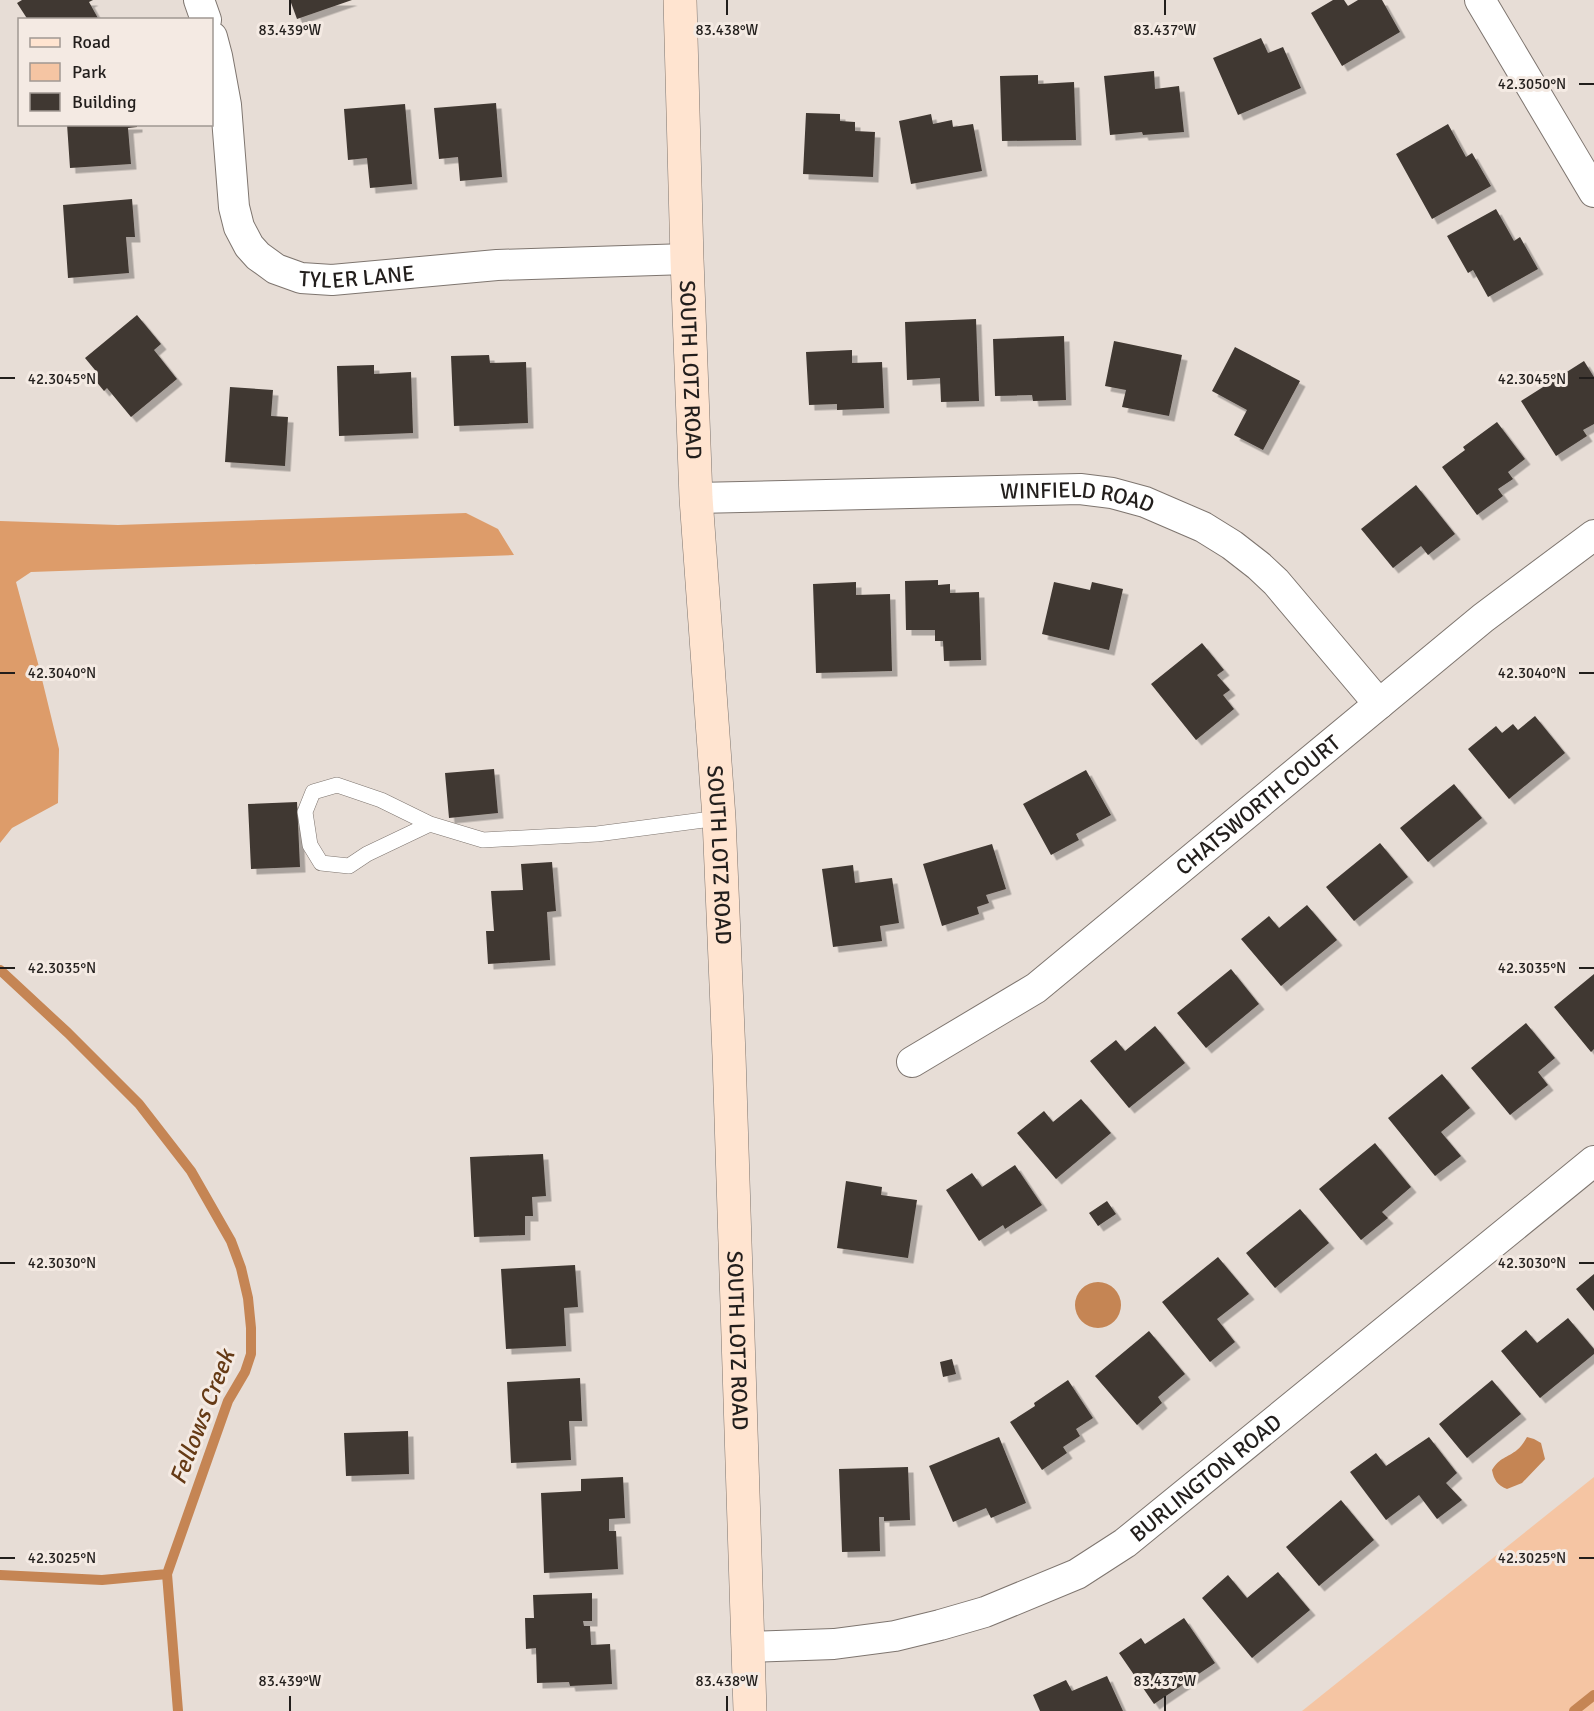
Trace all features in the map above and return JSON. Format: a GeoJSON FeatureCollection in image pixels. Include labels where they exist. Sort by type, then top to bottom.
{"type":"FeatureCollection","features":[{"type":"Feature","properties":{"kind":"street"},"geometry":{"type":"LineString","coordinates":[[199,0],[205,18]]}},
{"type":"Feature","properties":{"kind":"street","name":"SOUTH LOTZ ROAD"},"geometry":{"type":"LineString","coordinates":[[680,0],[696,498],[719,818],[750,1711]]}},
{"type":"Feature","properties":{"kind":"street"},"geometry":{"type":"LineString","coordinates":[[1480,0],[1594,192]]}},
{"type":"Feature","properties":{"kind":"street","name":"TYLER LANE"},"geometry":{"type":"LineString","coordinates":[[213,41],[226,105],[234,207],[239,227],[249,246],[276,269],[301,278],[332,280],[497,265],[687,259]]}},
{"type":"Feature","properties":{"kind":"street","name":"WINFIELD ROAD"},"geometry":{"type":"LineString","coordinates":[[696,498],[1080,489],[1112,493],[1145,502],[1203,527],[1260,566],[1379,704]]}},
{"type":"Feature","properties":{"kind":"street","name":"CHATSWORTH COURT"},"geometry":{"type":"LineString","coordinates":[[912,1062],[1036,988],[1483,618],[1594,535]]}},
{"type":"Feature","properties":{"kind":"street","name":"BURLINGTON ROAD"},"geometry":{"type":"LineString","coordinates":[[748,1647],[834,1644],[895,1636],[940,1626],[985,1612],[1077,1574],[1125,1543],[1594,1161]]}},
{"type":"Feature","properties":{"kind":"lane"},"geometry":{"type":"LineString","coordinates":[[430,824],[368,854],[349,866],[321,863],[310,845],[305,812],[313,792],[337,785],[381,800],[430,824],[483,840],[597,834],[719,818]]}},
{"type":"Feature","properties":{"kind":"green space"},"geometry":{"type":"Polygon","coordinates":[[[1594,1477],[1594,1711],[1302,1711],[1594,1477]]]}},
{"type":"Feature","properties":{"kind":"shaded area"},"geometry":{"type":"Polygon","coordinates":[[[466,513],[498,529],[514,555],[31,572],[16,582],[59,749],[58,803],[12,828],[0,843],[0,521],[118,525],[466,513]]]}},
{"type":"Feature","properties":{"kind":"shaded area"},"geometry":{"type":"Polygon","coordinates":[[[1098,1282],[1114,1289],[1121,1305],[1114,1321],[1098,1328],[1082,1321],[1075,1305],[1082,1289],[1098,1282]]]}},
{"type":"Feature","properties":{"kind":"shaded area"},"geometry":{"type":"Polygon","coordinates":[[[1527,1437],[1541,1443],[1545,1459],[1522,1483],[1507,1489],[1496,1482],[1492,1470],[1501,1460],[1518,1449],[1527,1437]]]}},
{"type":"Feature","properties":{"kind":"building"},"geometry":{"type":"Polygon","coordinates":[[[22,0],[93,0],[89,2],[98,18],[27,18],[17,3],[22,0]]]}},
{"type":"Feature","properties":{"kind":"building"},"geometry":{"type":"Polygon","coordinates":[[[290,0],[352,0],[297,19],[290,0]]]}},
{"type":"Feature","properties":{"kind":"building"},"geometry":{"type":"Polygon","coordinates":[[[1333,0],[1344,0],[1348,6],[1358,0],[1382,0],[1400,32],[1342,66],[1311,13],[1333,0]]]}},
{"type":"Feature","properties":{"kind":"building"},"geometry":{"type":"Polygon","coordinates":[[[1261,38],[1268,53],[1283,47],[1301,88],[1238,115],[1213,58],[1261,38]]]}},
{"type":"Feature","properties":{"kind":"building"},"geometry":{"type":"Polygon","coordinates":[[[1154,71],[1155,89],[1179,86],[1184,132],[1110,135],[1104,76],[1154,71]]]}},
{"type":"Feature","properties":{"kind":"building"},"geometry":{"type":"Polygon","coordinates":[[[1038,75],[1038,84],[1074,82],[1076,140],[1002,141],[1000,76],[1038,75]]]}},
{"type":"Feature","properties":{"kind":"building"},"geometry":{"type":"Polygon","coordinates":[[[496,103],[502,177],[460,181],[458,157],[439,159],[434,108],[496,103]]]}},
{"type":"Feature","properties":{"kind":"building"},"geometry":{"type":"Polygon","coordinates":[[[405,104],[412,184],[370,188],[367,158],[348,160],[344,109],[405,104]]]}},
{"type":"Feature","properties":{"kind":"building"},"geometry":{"type":"Polygon","coordinates":[[[806,113],[840,114],[840,121],[855,122],[855,131],[875,132],[873,177],[803,174],[806,113]]]}},
{"type":"Feature","properties":{"kind":"building"},"geometry":{"type":"Polygon","coordinates":[[[931,114],[933,124],[952,120],[953,127],[973,124],[982,171],[911,184],[899,121],[931,114]]]}},
{"type":"Feature","properties":{"kind":"building"},"geometry":{"type":"Polygon","coordinates":[[[1448,124],[1466,157],[1472,153],[1491,186],[1432,219],[1396,154],[1448,124]]]}},
{"type":"Feature","properties":{"kind":"building"},"geometry":{"type":"Polygon","coordinates":[[[67,126],[137,126],[128,128],[131,164],[70,168],[67,126]]]}},
{"type":"Feature","properties":{"kind":"building"},"geometry":{"type":"Polygon","coordinates":[[[132,199],[135,237],[126,237],[129,273],[68,278],[63,205],[132,199]]]}},
{"type":"Feature","properties":{"kind":"building"},"geometry":{"type":"Polygon","coordinates":[[[1496,209],[1514,241],[1520,237],[1538,269],[1488,297],[1473,270],[1468,273],[1447,236],[1496,209]]]}},
{"type":"Feature","properties":{"kind":"building"},"geometry":{"type":"Polygon","coordinates":[[[137,315],[161,344],[154,350],[177,379],[131,417],[107,388],[104,391],[90,374],[95,370],[85,358],[137,315]]]}},
{"type":"Feature","properties":{"kind":"building"},"geometry":{"type":"Polygon","coordinates":[[[976,319],[979,401],[941,402],[940,378],[907,380],[905,322],[976,319]]]}},
{"type":"Feature","properties":{"kind":"building"},"geometry":{"type":"Polygon","coordinates":[[[1064,336],[1066,400],[1033,401],[1032,395],[995,396],[993,339],[1064,336]]]}},
{"type":"Feature","properties":{"kind":"building"},"geometry":{"type":"Polygon","coordinates":[[[1114,341],[1182,355],[1169,416],[1122,407],[1126,390],[1105,386],[1114,341]]]}},
{"type":"Feature","properties":{"kind":"building"},"geometry":{"type":"Polygon","coordinates":[[[1235,347],[1300,381],[1263,450],[1234,435],[1247,410],[1212,391],[1235,347]]]}},
{"type":"Feature","properties":{"kind":"building"},"geometry":{"type":"Polygon","coordinates":[[[852,350],[852,363],[882,362],[884,408],[837,410],[837,404],[809,405],[806,352],[852,350]]]}},
{"type":"Feature","properties":{"kind":"building"},"geometry":{"type":"Polygon","coordinates":[[[489,355],[490,363],[526,362],[528,423],[454,426],[451,356],[489,355]]]}},
{"type":"Feature","properties":{"kind":"building"},"geometry":{"type":"Polygon","coordinates":[[[1584,361],[1594,377],[1594,424],[1583,430],[1587,436],[1556,456],[1521,401],[1584,361]]]}},
{"type":"Feature","properties":{"kind":"building"},"geometry":{"type":"Polygon","coordinates":[[[374,365],[374,374],[411,372],[413,433],[339,436],[337,366],[374,365]]]}},
{"type":"Feature","properties":{"kind":"building"},"geometry":{"type":"Polygon","coordinates":[[[230,387],[273,390],[271,416],[288,417],[285,466],[225,462],[230,387]]]}},
{"type":"Feature","properties":{"kind":"building"},"geometry":{"type":"Polygon","coordinates":[[[1497,422],[1525,459],[1508,472],[1513,479],[1498,489],[1503,496],[1477,515],[1442,467],[1465,450],[1463,447],[1497,422]]]}},
{"type":"Feature","properties":{"kind":"building"},"geometry":{"type":"Polygon","coordinates":[[[1416,485],[1455,534],[1428,555],[1421,546],[1393,568],[1361,529],[1416,485]]]}},
{"type":"Feature","properties":{"kind":"building"},"geometry":{"type":"Polygon","coordinates":[[[938,580],[938,585],[950,584],[950,593],[979,592],[981,660],[944,661],[943,641],[935,641],[935,630],[906,630],[905,581],[938,580]]]}},
{"type":"Feature","properties":{"kind":"building"},"geometry":{"type":"Polygon","coordinates":[[[856,582],[856,595],[890,594],[892,671],[816,673],[813,584],[856,582]]]}},
{"type":"Feature","properties":{"kind":"building"},"geometry":{"type":"Polygon","coordinates":[[[1054,582],[1090,590],[1092,582],[1123,589],[1109,650],[1042,634],[1054,582]]]}},
{"type":"Feature","properties":{"kind":"building"},"geometry":{"type":"Polygon","coordinates":[[[1202,643],[1224,670],[1217,675],[1230,690],[1223,695],[1234,709],[1196,740],[1151,684],[1202,643]]]}},
{"type":"Feature","properties":{"kind":"building"},"geometry":{"type":"Polygon","coordinates":[[[1535,716],[1565,753],[1509,799],[1468,749],[1496,726],[1502,733],[1513,724],[1518,730],[1535,716]]]}},
{"type":"Feature","properties":{"kind":"building"},"geometry":{"type":"Polygon","coordinates":[[[494,769],[498,813],[449,818],[445,773],[494,769]]]}},
{"type":"Feature","properties":{"kind":"building"},"geometry":{"type":"Polygon","coordinates":[[[1086,770],[1111,815],[1076,834],[1079,840],[1051,855],[1023,804],[1086,770]]]}},
{"type":"Feature","properties":{"kind":"building"},"geometry":{"type":"Polygon","coordinates":[[[1454,784],[1482,818],[1428,862],[1400,828],[1454,784]]]}},
{"type":"Feature","properties":{"kind":"building"},"geometry":{"type":"Polygon","coordinates":[[[297,802],[300,867],[251,869],[248,804],[297,802]]]}},
{"type":"Feature","properties":{"kind":"building"},"geometry":{"type":"Polygon","coordinates":[[[1380,843],[1408,877],[1354,921],[1326,887],[1380,843]]]}},
{"type":"Feature","properties":{"kind":"building"},"geometry":{"type":"Polygon","coordinates":[[[992,844],[1006,889],[986,895],[989,903],[977,907],[979,914],[942,926],[923,864],[992,844]]]}},
{"type":"Feature","properties":{"kind":"building"},"geometry":{"type":"Polygon","coordinates":[[[552,862],[556,911],[547,912],[550,960],[488,964],[486,931],[494,931],[491,891],[523,890],[521,864],[552,862]]]}},
{"type":"Feature","properties":{"kind":"building"},"geometry":{"type":"Polygon","coordinates":[[[853,865],[855,883],[892,878],[899,923],[880,926],[882,941],[833,947],[822,869],[853,865]]]}},
{"type":"Feature","properties":{"kind":"building"},"geometry":{"type":"Polygon","coordinates":[[[1307,905],[1337,940],[1281,986],[1241,939],[1269,916],[1279,928],[1307,905]]]}},
{"type":"Feature","properties":{"kind":"building"},"geometry":{"type":"Polygon","coordinates":[[[1231,969],[1259,1004],[1206,1048],[1177,1013],[1231,969]]]}},
{"type":"Feature","properties":{"kind":"building"},"geometry":{"type":"Polygon","coordinates":[[[1594,974],[1594,1049],[1591,1052],[1554,1007],[1594,974]]]}},
{"type":"Feature","properties":{"kind":"building"},"geometry":{"type":"Polygon","coordinates":[[[1526,1023],[1555,1058],[1538,1072],[1548,1085],[1510,1115],[1471,1068],[1526,1023]]]}},
{"type":"Feature","properties":{"kind":"building"},"geometry":{"type":"Polygon","coordinates":[[[1155,1026],[1185,1063],[1129,1108],[1090,1061],[1116,1040],[1125,1051],[1155,1026]]]}},
{"type":"Feature","properties":{"kind":"building"},"geometry":{"type":"Polygon","coordinates":[[[1442,1074],[1470,1108],[1441,1132],[1461,1156],[1435,1176],[1388,1118],[1442,1074]]]}},
{"type":"Feature","properties":{"kind":"building"},"geometry":{"type":"Polygon","coordinates":[[[1081,1099],[1111,1133],[1056,1179],[1017,1133],[1044,1111],[1053,1122],[1081,1099]]]}},
{"type":"Feature","properties":{"kind":"building"},"geometry":{"type":"Polygon","coordinates":[[[1375,1143],[1411,1187],[1382,1212],[1388,1218],[1361,1240],[1319,1189],[1375,1143]]]}},
{"type":"Feature","properties":{"kind":"building"},"geometry":{"type":"Polygon","coordinates":[[[543,1154],[546,1196],[532,1197],[533,1216],[525,1216],[525,1235],[474,1237],[470,1157],[543,1154]]]}},
{"type":"Feature","properties":{"kind":"building"},"geometry":{"type":"Polygon","coordinates":[[[1015,1165],[1042,1205],[1005,1229],[1003,1225],[979,1241],[946,1190],[972,1173],[982,1187],[1015,1165]]]}},
{"type":"Feature","properties":{"kind":"building"},"geometry":{"type":"Polygon","coordinates":[[[846,1181],[882,1187],[881,1195],[917,1200],[908,1258],[837,1248],[846,1181]]]}},
{"type":"Feature","properties":{"kind":"building"},"geometry":{"type":"Polygon","coordinates":[[[1107,1201],[1116,1214],[1098,1226],[1089,1213],[1107,1201]]]}},
{"type":"Feature","properties":{"kind":"building"},"geometry":{"type":"Polygon","coordinates":[[[1300,1209],[1329,1243],[1275,1288],[1246,1253],[1300,1209]]]}},
{"type":"Feature","properties":{"kind":"building"},"geometry":{"type":"Polygon","coordinates":[[[1218,1257],[1249,1294],[1217,1319],[1235,1342],[1210,1362],[1162,1302],[1218,1257]]]}},
{"type":"Feature","properties":{"kind":"building"},"geometry":{"type":"Polygon","coordinates":[[[575,1265],[578,1307],[564,1308],[566,1346],[506,1349],[501,1269],[575,1265]]]}},
{"type":"Feature","properties":{"kind":"building"},"geometry":{"type":"Polygon","coordinates":[[[1594,1274],[1594,1311],[1576,1289],[1594,1274]]]}},
{"type":"Feature","properties":{"kind":"building"},"geometry":{"type":"Polygon","coordinates":[[[1568,1318],[1594,1349],[1594,1354],[1540,1398],[1501,1351],[1526,1330],[1537,1343],[1568,1318]]]}},
{"type":"Feature","properties":{"kind":"building"},"geometry":{"type":"Polygon","coordinates":[[[1149,1331],[1185,1374],[1158,1397],[1162,1403],[1137,1425],[1095,1376],[1149,1331]]]}},
{"type":"Feature","properties":{"kind":"building"},"geometry":{"type":"Polygon","coordinates":[[[952,1359],[956,1374],[943,1377],[940,1362],[952,1359]]]}},
{"type":"Feature","properties":{"kind":"building"},"geometry":{"type":"Polygon","coordinates":[[[580,1378],[582,1421],[569,1421],[571,1460],[511,1463],[507,1382],[580,1378]]]}},
{"type":"Feature","properties":{"kind":"building"},"geometry":{"type":"Polygon","coordinates":[[[1068,1380],[1093,1418],[1076,1429],[1080,1436],[1063,1447],[1067,1453],[1042,1470],[1010,1422],[1068,1380]]]}},
{"type":"Feature","properties":{"kind":"building"},"geometry":{"type":"Polygon","coordinates":[[[1492,1380],[1521,1414],[1467,1458],[1439,1424],[1492,1380]]]}},
{"type":"Feature","properties":{"kind":"building"},"geometry":{"type":"Polygon","coordinates":[[[408,1431],[409,1474],[346,1476],[344,1433],[408,1431]]]}},
{"type":"Feature","properties":{"kind":"building"},"geometry":{"type":"Polygon","coordinates":[[[999,1437],[1026,1503],[991,1518],[986,1508],[953,1522],[929,1466],[999,1437]]]}},
{"type":"Feature","properties":{"kind":"building"},"geometry":{"type":"Polygon","coordinates":[[[1429,1437],[1457,1473],[1446,1483],[1462,1500],[1437,1519],[1419,1495],[1386,1520],[1350,1472],[1376,1453],[1386,1466],[1429,1437]]]}},
{"type":"Feature","properties":{"kind":"building"},"geometry":{"type":"Polygon","coordinates":[[[908,1467],[910,1520],[884,1521],[884,1517],[879,1517],[880,1551],[842,1552],[839,1469],[908,1467]]]}},
{"type":"Feature","properties":{"kind":"building"},"geometry":{"type":"Polygon","coordinates":[[[623,1477],[625,1518],[609,1519],[609,1531],[616,1531],[618,1569],[544,1573],[541,1493],[581,1491],[581,1479],[623,1477]]]}},
{"type":"Feature","properties":{"kind":"building"},"geometry":{"type":"Polygon","coordinates":[[[1341,1500],[1374,1540],[1319,1586],[1286,1547],[1341,1500]]]}},
{"type":"Feature","properties":{"kind":"building"},"geometry":{"type":"Polygon","coordinates":[[[1278,1572],[1310,1610],[1252,1658],[1202,1598],[1228,1575],[1247,1598],[1278,1572]]]}},
{"type":"Feature","properties":{"kind":"building"},"geometry":{"type":"Polygon","coordinates":[[[592,1593],[592,1621],[583,1621],[584,1626],[590,1626],[591,1645],[610,1644],[612,1684],[570,1686],[569,1682],[537,1683],[536,1648],[526,1649],[525,1618],[534,1618],[533,1595],[592,1593]]]}},
{"type":"Feature","properties":{"kind":"building"},"geometry":{"type":"Polygon","coordinates":[[[1184,1618],[1215,1663],[1154,1704],[1119,1653],[1141,1638],[1145,1644],[1184,1618]]]}},
{"type":"Feature","properties":{"kind":"building"},"geometry":{"type":"Polygon","coordinates":[[[1107,1676],[1123,1711],[1040,1711],[1033,1695],[1066,1680],[1072,1691],[1107,1676]]]}},
{"type":"Feature","properties":{"kind":"waterway","name":"Fellows Creek"},"geometry":{"type":"LineString","coordinates":[[0,970],[68,1033],[139,1104],[191,1171],[231,1241],[241,1268],[248,1298],[251,1354],[245,1372],[228,1401],[167,1574],[178,1711]]}},
{"type":"Feature","properties":{"kind":"waterway"},"geometry":{"type":"LineString","coordinates":[[0,1575],[102,1580],[167,1574]]}},
{"type":"Feature","properties":{"kind":"waterway"},"geometry":{"type":"LineString","coordinates":[[1574,1711],[1594,1695]]}}]}
